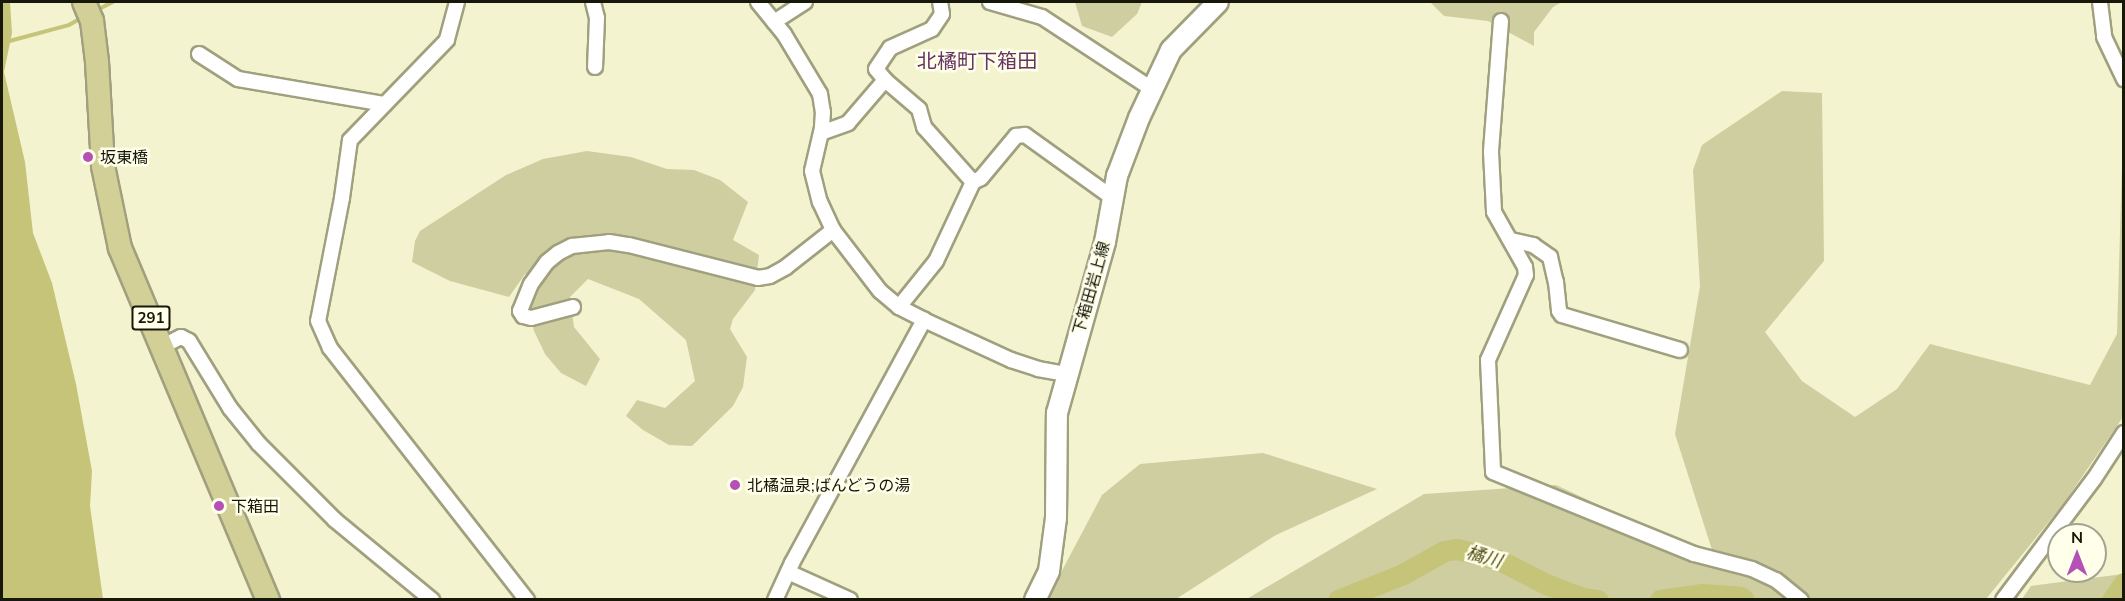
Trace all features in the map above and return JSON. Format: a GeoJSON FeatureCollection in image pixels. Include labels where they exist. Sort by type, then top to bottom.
{"type":"FeatureCollection","features":[{"type":"Feature","properties":{"kind":"highway","name":"291"},"geometry":{"type":"LineString","coordinates":[[93,12],[103,166],[120,248],[268,600]]}},
{"type":"Feature","properties":{"kind":"main road","name":"下箱田岩上線"},"geometry":{"type":"LineString","coordinates":[[1035,600],[1049,571],[1056,518],[1057,413],[1105,242],[1117,176],[1139,118],[1172,50],[1218,2]]}},
{"type":"Feature","properties":{"kind":"street"},"geometry":{"type":"LineString","coordinates":[[457,2],[447,40],[350,140],[342,198],[318,321],[330,348],[528,600]]}},
{"type":"Feature","properties":{"kind":"street"},"geometry":{"type":"LineString","coordinates":[[593,2],[597,18],[595,68]]}},
{"type":"Feature","properties":{"kind":"street"},"geometry":{"type":"LineString","coordinates":[[758,2],[814,81],[823,112],[821,133],[812,171],[820,202],[833,230],[880,291],[899,307],[1011,360],[1038,369],[1067,374]]}},
{"type":"Feature","properties":{"kind":"street"},"geometry":{"type":"LineString","coordinates":[[774,22],[805,2]]}},
{"type":"Feature","properties":{"kind":"street"},"geometry":{"type":"LineString","coordinates":[[940,2],[942,14],[932,29],[891,48],[876,69],[885,80],[919,109],[924,127],[973,182]]}},
{"type":"Feature","properties":{"kind":"street"},"geometry":{"type":"LineString","coordinates":[[990,2],[1042,17],[1149,87]]}},
{"type":"Feature","properties":{"kind":"street"},"geometry":{"type":"LineString","coordinates":[[2100,2],[2104,37],[2124,79]]}},
{"type":"Feature","properties":{"kind":"street"},"geometry":{"type":"LineString","coordinates":[[1501,21],[1491,152],[1494,212],[1525,267],[1526,275],[1488,360],[1493,472],[1694,554],[1752,569],[1776,580],[1801,600]]}},
{"type":"Feature","properties":{"kind":"street"},"geometry":{"type":"LineString","coordinates":[[199,54],[238,79],[385,104]]}},
{"type":"Feature","properties":{"kind":"street"},"geometry":{"type":"LineString","coordinates":[[821,133],[848,123],[885,80]]}},
{"type":"Feature","properties":{"kind":"street"},"geometry":{"type":"LineString","coordinates":[[899,307],[936,261],[973,182],[981,178],[1016,136],[1025,135],[1113,198]]}},
{"type":"Feature","properties":{"kind":"street"},"geometry":{"type":"LineString","coordinates":[[573,307],[531,318],[523,316],[520,310],[531,284],[547,262],[558,252],[572,246],[609,242],[629,245],[758,278],[770,276],[786,267],[833,230]]}},
{"type":"Feature","properties":{"kind":"street"},"geometry":{"type":"LineString","coordinates":[[1510,240],[1533,245],[1550,257],[1556,282],[1559,312],[1562,315],[1680,350]]}},
{"type":"Feature","properties":{"kind":"street"},"geometry":{"type":"LineString","coordinates":[[776,600],[788,572],[924,320]]}},
{"type":"Feature","properties":{"kind":"street"},"geometry":{"type":"LineString","coordinates":[[163,346],[181,338],[189,341],[230,408],[259,444],[335,520],[432,600]]}},
{"type":"Feature","properties":{"kind":"street"},"geometry":{"type":"LineString","coordinates":[[2003,600],[2094,479],[2124,434]]}},
{"type":"Feature","properties":{"kind":"street"},"geometry":{"type":"LineString","coordinates":[[788,572],[850,600]]}},
{"type":"Feature","properties":{"kind":"green space"},"geometry":{"type":"Polygon","coordinates":[[[1075,2],[1142,2],[1137,14],[1112,37],[1082,26],[1075,2]]]}},
{"type":"Feature","properties":{"kind":"green space"},"geometry":{"type":"Polygon","coordinates":[[[1430,2],[1562,2],[1553,7],[1534,32],[1534,46],[1488,21],[1444,16],[1430,2]]]}},
{"type":"Feature","properties":{"kind":"green space"},"geometry":{"type":"Polygon","coordinates":[[[1782,91],[1822,93],[1824,261],[1765,332],[1802,381],[1855,417],[1897,389],[1930,344],[2090,385],[2117,334],[2123,130],[2123,417],[2064,503],[1986,599],[1245,600],[1424,494],[1556,485],[1742,572],[1713,553],[1675,434],[1700,286],[1693,170],[1702,145],[1782,91]]]}},
{"type":"Feature","properties":{"kind":"green space"},"geometry":{"type":"Polygon","coordinates":[[[587,151],[631,157],[667,169],[694,170],[720,180],[748,202],[733,240],[759,255],[755,290],[733,319],[730,329],[747,357],[743,387],[733,406],[692,446],[669,445],[643,430],[626,416],[637,400],[665,408],[695,381],[686,340],[639,299],[588,279],[570,297],[574,327],[600,359],[586,386],[561,373],[545,354],[534,331],[529,311],[532,295],[540,279],[525,274],[509,297],[450,281],[412,262],[415,241],[420,231],[506,175],[543,159],[587,151]]]}},
{"type":"Feature","properties":{"kind":"green space"},"geometry":{"type":"Polygon","coordinates":[[[1263,453],[1377,489],[1276,535],[1176,599],[1047,599],[1102,495],[1140,464],[1263,453]]]}},
{"type":"Feature","properties":{"kind":"green space"},"geometry":{"type":"Polygon","coordinates":[[[2123,574],[2123,599],[2022,599],[2031,586],[2054,583],[2107,583],[2107,576],[2123,574]]]}},
{"type":"Feature","properties":{"kind":"shaded area"},"geometry":{"type":"Polygon","coordinates":[[[2,2],[10,2],[12,33],[4,72],[25,162],[33,233],[52,283],[76,384],[92,471],[90,506],[103,599],[2,599],[2,2]]]}},
{"type":"Feature","properties":{"kind":"waterway"},"geometry":{"type":"LineString","coordinates":[[95,11],[113,2]]}},
{"type":"Feature","properties":{"kind":"waterway"},"geometry":{"type":"LineString","coordinates":[[2,43],[69,25],[83,17]]}},
{"type":"Feature","properties":{"kind":"waterway","name":"橘川"},"geometry":{"type":"LineString","coordinates":[[1338,600],[1403,574],[1444,551],[1457,549],[1499,560],[1546,584],[1583,598],[1598,600]]}},
{"type":"Feature","properties":{"kind":"waterway","name":"橘川"},"geometry":{"type":"LineString","coordinates":[[2112,600],[2124,583]]}},
{"type":"Feature","properties":{"kind":"waterway","name":"橘川"},"geometry":{"type":"LineString","coordinates":[[1660,600],[1701,594],[1740,597],[1744,600]]}},
{"type":"Feature","properties":{"kind":"place","name":"坂東橋"},"geometry":{"type":"Point","coordinates":[88,157]}},
{"type":"Feature","properties":{"kind":"place","name":"北橘温泉;ばんどうの湯"},"geometry":{"type":"Point","coordinates":[735,485]}},
{"type":"Feature","properties":{"kind":"place","name":"下箱田"},"geometry":{"type":"Point","coordinates":[219,506]}},
{"type":"Feature","properties":{"kind":"district","name":"北橘町下箱田"},"geometry":{"type":"Point","coordinates":[977,60]}}]}
